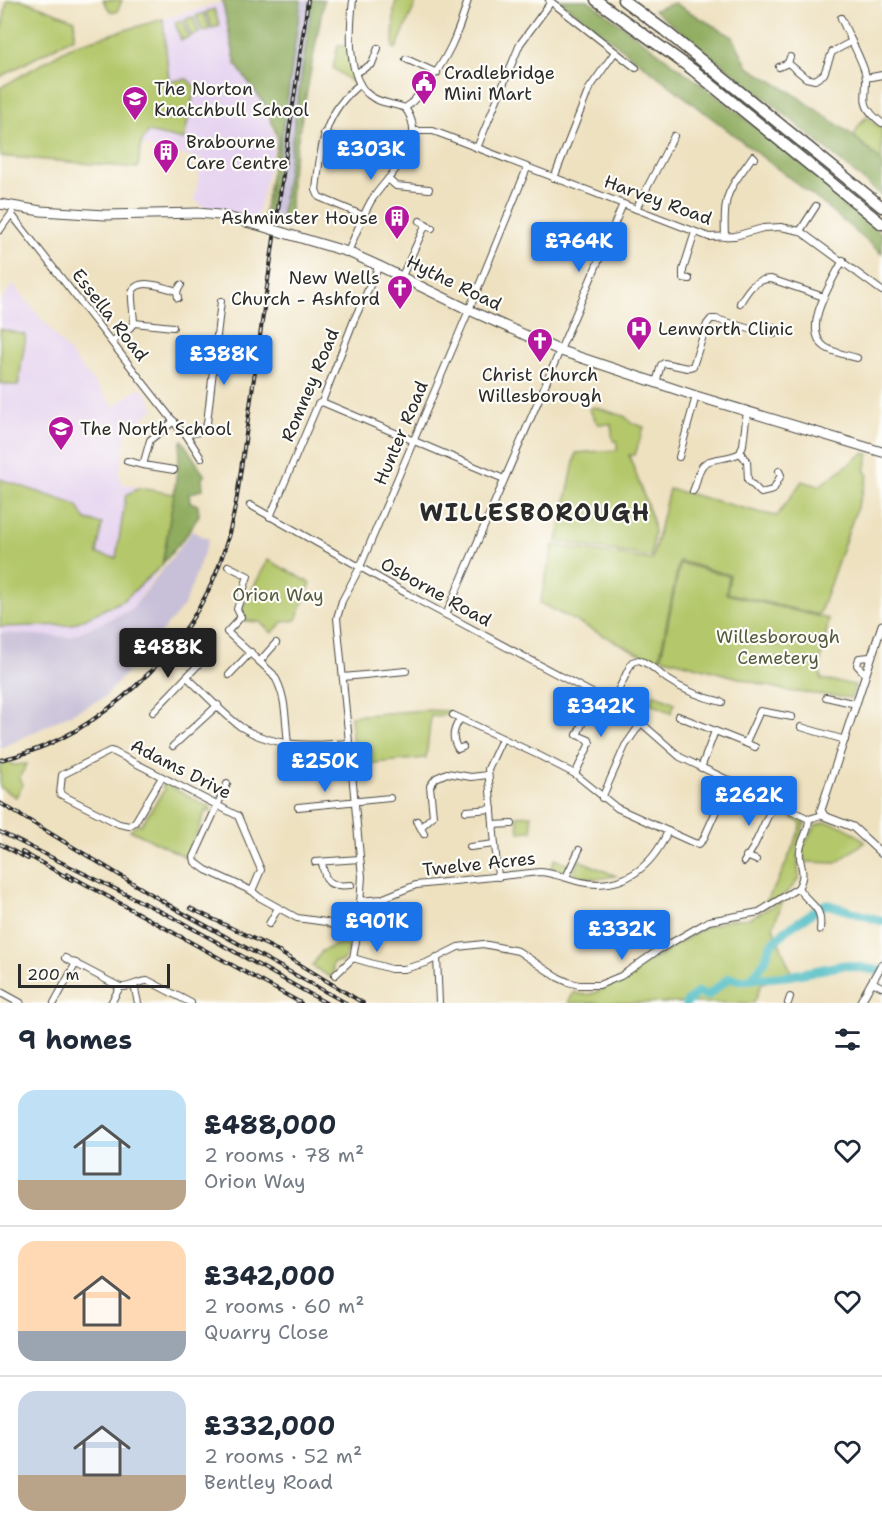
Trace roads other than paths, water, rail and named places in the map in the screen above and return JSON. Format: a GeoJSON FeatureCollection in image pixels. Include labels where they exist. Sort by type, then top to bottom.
{"type":"FeatureCollection","features":[{"type":"Feature","properties":{"kind":"highway"},"geometry":{"type":"LineString","coordinates":[[596,0],[693,70],[882,224]]}},
{"type":"Feature","properties":{"kind":"highway"},"geometry":{"type":"LineString","coordinates":[[623,0],[664,30],[882,207]]}},
{"type":"Feature","properties":{"kind":"main road","name":"Hythe Road"},"geometry":{"type":"LineString","coordinates":[[0,204],[13,211],[105,215],[198,213],[219,215],[261,226],[348,252],[561,351],[696,396],[882,452]]}},
{"type":"Feature","properties":{"kind":"street"},"geometry":{"type":"LineString","coordinates":[[353,0],[350,34],[360,84],[369,95],[379,101],[405,108]]}},
{"type":"Feature","properties":{"kind":"street"},"geometry":{"type":"LineString","coordinates":[[405,108],[437,73],[457,37],[468,0]]}},
{"type":"Feature","properties":{"kind":"street"},"geometry":{"type":"LineString","coordinates":[[477,148],[520,44],[550,1],[636,68]]}},
{"type":"Feature","properties":{"kind":"street"},"geometry":{"type":"LineString","coordinates":[[841,18],[849,27],[851,42],[863,67],[866,78],[865,102],[874,117],[882,123]]}},
{"type":"Feature","properties":{"kind":"street"},"geometry":{"type":"LineString","coordinates":[[779,67],[789,60],[806,78],[815,80],[824,74],[832,51],[851,42]]}},
{"type":"Feature","properties":{"kind":"street"},"geometry":{"type":"LineString","coordinates":[[554,178],[589,89],[615,52]]}},
{"type":"Feature","properties":{"kind":"street"},"geometry":{"type":"LineString","coordinates":[[356,73],[371,66],[378,54]]}},
{"type":"Feature","properties":{"kind":"street"},"geometry":{"type":"LineString","coordinates":[[406,59],[416,60],[437,73]]}},
{"type":"Feature","properties":{"kind":"street"},"geometry":{"type":"LineString","coordinates":[[866,78],[882,75]]}},
{"type":"Feature","properties":{"kind":"street"},"geometry":{"type":"LineString","coordinates":[[360,84],[340,103],[328,121],[324,133],[317,194],[326,201],[364,216]]}},
{"type":"Feature","properties":{"kind":"street"},"geometry":{"type":"LineString","coordinates":[[348,252],[371,202],[411,146],[413,131],[405,108]]}},
{"type":"Feature","properties":{"kind":"street","name":"Harvey Road"},"geometry":{"type":"LineString","coordinates":[[413,131],[433,131],[709,237],[725,237],[763,228],[786,228],[800,231],[843,260],[882,291]]}},
{"type":"Feature","properties":{"kind":"street"},"geometry":{"type":"LineString","coordinates":[[324,133],[349,139],[348,156]]}},
{"type":"Feature","properties":{"kind":"street"},"geometry":{"type":"LineString","coordinates":[[636,209],[674,136]]}},
{"type":"Feature","properties":{"kind":"street"},"geometry":{"type":"LineString","coordinates":[[725,237],[724,211],[729,189],[753,156],[755,158]]}},
{"type":"Feature","properties":{"kind":"street","name":"Hunter Road"},"geometry":{"type":"LineString","coordinates":[[353,958],[358,930],[362,877],[338,614],[469,310],[526,168]]}},
{"type":"Feature","properties":{"kind":"street"},"geometry":{"type":"LineString","coordinates":[[388,179],[396,186],[429,189]]}},
{"type":"Feature","properties":{"kind":"street"},"geometry":{"type":"LineString","coordinates":[[446,615],[622,204]]}},
{"type":"Feature","properties":{"kind":"street"},"geometry":{"type":"LineString","coordinates":[[800,231],[816,206]]}},
{"type":"Feature","properties":{"kind":"street"},"geometry":{"type":"LineString","coordinates":[[0,230],[13,211]]}},
{"type":"Feature","properties":{"kind":"street","name":"Essella Road"},"geometry":{"type":"LineString","coordinates":[[13,211],[181,431],[185,433],[201,458]]}},
{"type":"Feature","properties":{"kind":"street"},"geometry":{"type":"LineString","coordinates":[[402,276],[426,224]]}},
{"type":"Feature","properties":{"kind":"street"},"geometry":{"type":"LineString","coordinates":[[688,279],[683,278],[683,270],[695,232]]}},
{"type":"Feature","properties":{"kind":"street"},"geometry":{"type":"LineString","coordinates":[[843,260],[831,279],[816,321],[819,340],[827,348],[857,359]]}},
{"type":"Feature","properties":{"kind":"street","name":"Romney Road"},"geometry":{"type":"LineString","coordinates":[[270,517],[379,266]]}},
{"type":"Feature","properties":{"kind":"street"},"geometry":{"type":"LineString","coordinates":[[740,303],[752,285],[764,279],[771,279],[824,297]]}},
{"type":"Feature","properties":{"kind":"street"},"geometry":{"type":"LineString","coordinates":[[112,341],[134,323],[131,298],[137,287],[144,284],[179,291]]}},
{"type":"Feature","properties":{"kind":"street"},"geometry":{"type":"LineString","coordinates":[[185,433],[195,433],[206,426],[221,301]]}},
{"type":"Feature","properties":{"kind":"street"},"geometry":{"type":"LineString","coordinates":[[656,382],[661,365],[664,363],[687,368],[693,366],[697,361],[707,324],[711,319],[750,329],[773,327],[774,334]]}},
{"type":"Feature","properties":{"kind":"street"},"geometry":{"type":"LineString","coordinates":[[134,323],[174,327]]}},
{"type":"Feature","properties":{"kind":"street"},"geometry":{"type":"LineString","coordinates":[[679,457],[696,396]]}},
{"type":"Feature","properties":{"kind":"street"},"geometry":{"type":"LineString","coordinates":[[323,398],[504,479]]}},
{"type":"Feature","properties":{"kind":"street"},"geometry":{"type":"LineString","coordinates":[[740,453],[745,435],[747,411]]}},
{"type":"Feature","properties":{"kind":"street"},"geometry":{"type":"LineString","coordinates":[[143,465],[150,440],[174,421]]}},
{"type":"Feature","properties":{"kind":"street"},"geometry":{"type":"LineString","coordinates":[[740,453],[747,461],[748,480],[761,493],[773,490],[782,474]]}},
{"type":"Feature","properties":{"kind":"street"},"geometry":{"type":"LineString","coordinates":[[693,491],[700,469],[705,462],[729,458],[740,453]]}},
{"type":"Feature","properties":{"kind":"street"},"geometry":{"type":"LineString","coordinates":[[127,461],[174,470]]}},
{"type":"Feature","properties":{"kind":"street","name":"Osborne Road"},"geometry":{"type":"LineString","coordinates":[[250,505],[446,615],[609,702],[641,723],[677,754],[701,768],[809,819]]}},
{"type":"Feature","properties":{"kind":"street"},"geometry":{"type":"LineString","coordinates":[[228,566],[248,576],[237,609],[241,617],[227,632],[273,674],[281,689],[287,721],[288,744]]}},
{"type":"Feature","properties":{"kind":"street"},"geometry":{"type":"LineString","coordinates":[[822,814],[820,810],[882,625]]}},
{"type":"Feature","properties":{"kind":"street"},"geometry":{"type":"LineString","coordinates":[[260,661],[276,643]]}},
{"type":"Feature","properties":{"kind":"street"},"geometry":{"type":"LineString","coordinates":[[229,675],[251,652]]}},
{"type":"Feature","properties":{"kind":"street"},"geometry":{"type":"LineString","coordinates":[[865,674],[856,665],[857,660],[870,657]]}},
{"type":"Feature","properties":{"kind":"street"},"geometry":{"type":"LineString","coordinates":[[609,702],[613,701],[632,662],[639,660],[658,670],[669,680],[722,702]]}},
{"type":"Feature","properties":{"kind":"street"},"geometry":{"type":"LineString","coordinates":[[153,712],[200,663]]}},
{"type":"Feature","properties":{"kind":"street"},"geometry":{"type":"LineString","coordinates":[[343,677],[406,671]]}},
{"type":"Feature","properties":{"kind":"street"},"geometry":{"type":"LineString","coordinates":[[187,677],[243,728],[268,740],[300,746],[349,743]]}},
{"type":"Feature","properties":{"kind":"street"},"geometry":{"type":"LineString","coordinates":[[714,700],[717,692]]}},
{"type":"Feature","properties":{"kind":"street"},"geometry":{"type":"LineString","coordinates":[[826,697],[856,704]]}},
{"type":"Feature","properties":{"kind":"street"},"geometry":{"type":"LineString","coordinates":[[173,746],[218,705]]}},
{"type":"Feature","properties":{"kind":"street"},"geometry":{"type":"LineString","coordinates":[[746,742],[760,711],[792,717]]}},
{"type":"Feature","properties":{"kind":"street"},"geometry":{"type":"LineString","coordinates":[[453,715],[575,774],[616,808],[694,843],[701,842],[730,780]]}},
{"type":"Feature","properties":{"kind":"street"},"geometry":{"type":"LineString","coordinates":[[678,716],[755,747]]}},
{"type":"Feature","properties":{"kind":"street"},"geometry":{"type":"LineString","coordinates":[[573,717],[584,722],[577,735],[589,740],[590,743],[575,774]]}},
{"type":"Feature","properties":{"kind":"street"},"geometry":{"type":"LineString","coordinates":[[460,719],[453,733],[454,743],[460,750]]}},
{"type":"Feature","properties":{"kind":"street"},"geometry":{"type":"LineString","coordinates":[[602,798],[625,746],[641,723]]}},
{"type":"Feature","properties":{"kind":"street"},"geometry":{"type":"LineString","coordinates":[[801,728],[845,740]]}},
{"type":"Feature","properties":{"kind":"street"},"geometry":{"type":"LineString","coordinates":[[701,768],[715,731]]}},
{"type":"Feature","properties":{"kind":"street"},"geometry":{"type":"LineString","coordinates":[[498,877],[488,775],[489,765],[502,738]]}},
{"type":"Feature","properties":{"kind":"street","name":"Adams Drive"},"geometry":{"type":"LineString","coordinates":[[162,777],[135,822],[129,826],[119,824],[60,794],[62,775],[112,751],[218,804],[240,818],[261,870],[252,891]]}},
{"type":"Feature","properties":{"kind":"street"},"geometry":{"type":"LineString","coordinates":[[421,828],[433,816],[427,785],[443,774],[471,777],[488,775]]}},
{"type":"Feature","properties":{"kind":"street"},"geometry":{"type":"LineString","coordinates":[[227,784],[194,857],[195,862],[206,870],[252,891],[297,918],[326,922],[344,930],[358,930]]}},
{"type":"Feature","properties":{"kind":"street"},"geometry":{"type":"LineString","coordinates":[[298,807],[390,798]]}},
{"type":"Feature","properties":{"kind":"street"},"geometry":{"type":"LineString","coordinates":[[756,860],[745,859],[753,848],[775,801]]}},
{"type":"Feature","properties":{"kind":"street"},"geometry":{"type":"LineString","coordinates":[[466,811],[492,809]]}},
{"type":"Feature","properties":{"kind":"street"},"geometry":{"type":"LineString","coordinates":[[335,975],[353,958],[391,969],[404,969],[417,966],[466,945],[483,944],[497,945],[525,955],[568,982],[584,985],[604,984],[621,976],[657,951],[709,921],[759,912],[798,888],[803,870],[800,849],[809,829],[809,819],[822,814],[853,827],[882,854]]}},
{"type":"Feature","properties":{"kind":"street"},"geometry":{"type":"LineString","coordinates":[[493,825],[512,824]]}},
{"type":"Feature","properties":{"kind":"street","name":"Twelve Acres"},"geometry":{"type":"LineString","coordinates":[[360,901],[381,899],[416,885],[540,872],[579,882],[600,884],[625,879],[651,861],[668,831]]}},
{"type":"Feature","properties":{"kind":"street"},"geometry":{"type":"LineString","coordinates":[[470,847],[495,844]]}},
{"type":"Feature","properties":{"kind":"street"},"geometry":{"type":"LineString","coordinates":[[566,877],[579,850]]}},
{"type":"Feature","properties":{"kind":"street"},"geometry":{"type":"LineString","coordinates":[[351,885],[336,886],[328,882],[319,862],[360,859]]}},
{"type":"Feature","properties":{"kind":"street"},"geometry":{"type":"LineString","coordinates":[[336,886],[337,895]]}},
{"type":"Feature","properties":{"kind":"street"},"geometry":{"type":"LineString","coordinates":[[798,888],[818,910],[821,917],[820,930]]}},
{"type":"Feature","properties":{"kind":"street"},"geometry":{"type":"LineString","coordinates":[[269,924],[278,908]]}},
{"type":"Feature","properties":{"kind":"street"},"geometry":{"type":"LineString","coordinates":[[437,957],[439,1003]]}},
{"type":"Feature","properties":{"kind":"street"},"geometry":{"type":"LineString","coordinates":[[65,958],[120,987],[134,985],[143,980],[149,981],[190,1003]]}},
{"type":"Feature","properties":{"kind":"street"},"geometry":{"type":"LineString","coordinates":[[54,1001],[76,963]]}},
{"type":"Feature","properties":{"kind":"street"},"geometry":{"type":"LineString","coordinates":[[334,963],[341,969]]}},
{"type":"Feature","properties":{"kind":"street"},"geometry":{"type":"LineString","coordinates":[[860,1003],[880,968]]}},
{"type":"Feature","properties":{"kind":"street"},"geometry":{"type":"LineString","coordinates":[[872,982],[882,987]]}},
{"type":"Feature","properties":{"kind":"street"},"geometry":{"type":"LineString","coordinates":[[134,985],[138,1003]]}},
{"type":"Feature","properties":{"kind":"street"},"geometry":{"type":"LineString","coordinates":[[111,1003],[120,987]]}},
{"type":"Feature","properties":{"kind":"street"},"geometry":{"type":"LineString","coordinates":[[0,992],[20,1003]]}},
{"type":"Feature","properties":{"kind":"waterway"},"geometry":{"type":"LineString","coordinates":[[751,979],[765,961],[770,946],[786,930],[826,904],[882,921]]}},
{"type":"Feature","properties":{"kind":"waterway"},"geometry":{"type":"LineString","coordinates":[[686,1003],[698,992],[707,996],[729,978],[745,981],[788,976],[844,965],[882,971]]}},
{"type":"Feature","properties":{"kind":"railway"},"geometry":{"type":"LineString","coordinates":[[0,760],[32,751],[63,737],[93,720],[121,699],[170,649],[190,622],[218,570],[237,497],[308,0]]}},
{"type":"Feature","properties":{"kind":"railway"},"geometry":{"type":"LineString","coordinates":[[0,803],[174,908],[346,1003]]}},
{"type":"Feature","properties":{"kind":"railway"},"geometry":{"type":"LineString","coordinates":[[0,832],[174,918],[326,1003]]}},
{"type":"Feature","properties":{"kind":"railway"},"geometry":{"type":"LineString","coordinates":[[0,844],[28,859]]}},
{"type":"Feature","properties":{"kind":"railway"},"geometry":{"type":"LineString","coordinates":[[22,852],[72,880]]}},
{"type":"Feature","properties":{"kind":"railway"},"geometry":{"type":"LineString","coordinates":[[67,874],[301,1003]]}},
{"type":"Feature","properties":{"kind":"railway"},"geometry":{"type":"LineString","coordinates":[[190,908],[271,947],[363,1003]]}},
{"type":"Feature","properties":{"kind":"place","name":"Cradlebridge Mini Mart"},"geometry":{"type":"Point","coordinates":[424,106]}},
{"type":"Feature","properties":{"kind":"place","name":"The Norton Knatchbull School"},"geometry":{"type":"Point","coordinates":[135,122]}},
{"type":"Feature","properties":{"kind":"place","name":"Brabourne Care Centre"},"geometry":{"type":"Point","coordinates":[166,175]}},
{"type":"Feature","properties":{"kind":"place","name":"Ashminster House"},"geometry":{"type":"Point","coordinates":[397,241]}},
{"type":"Feature","properties":{"kind":"place","name":"New Wells Church - Ashford"},"geometry":{"type":"Point","coordinates":[400,311]}},
{"type":"Feature","properties":{"kind":"place","name":"Lenworth Clinic"},"geometry":{"type":"Point","coordinates":[639,352]}},
{"type":"Feature","properties":{"kind":"place","name":"Christ Church Willesborough"},"geometry":{"type":"Point","coordinates":[540,364]}},
{"type":"Feature","properties":{"kind":"place","name":"The North School"},"geometry":{"type":"Point","coordinates":[61,452]}},
{"type":"Feature","properties":{"kind":"district","name":"WILLESBOROUGH"},"geometry":{"type":"Point","coordinates":[535,513]}},
{"type":"Feature","properties":{"kind":"park label","name":"Orion Way"},"geometry":{"type":"Point","coordinates":[278,595]}},
{"type":"Feature","properties":{"kind":"park label","name":"Willesborough Cemetery"},"geometry":{"type":"Point","coordinates":[778,647]}}]}
